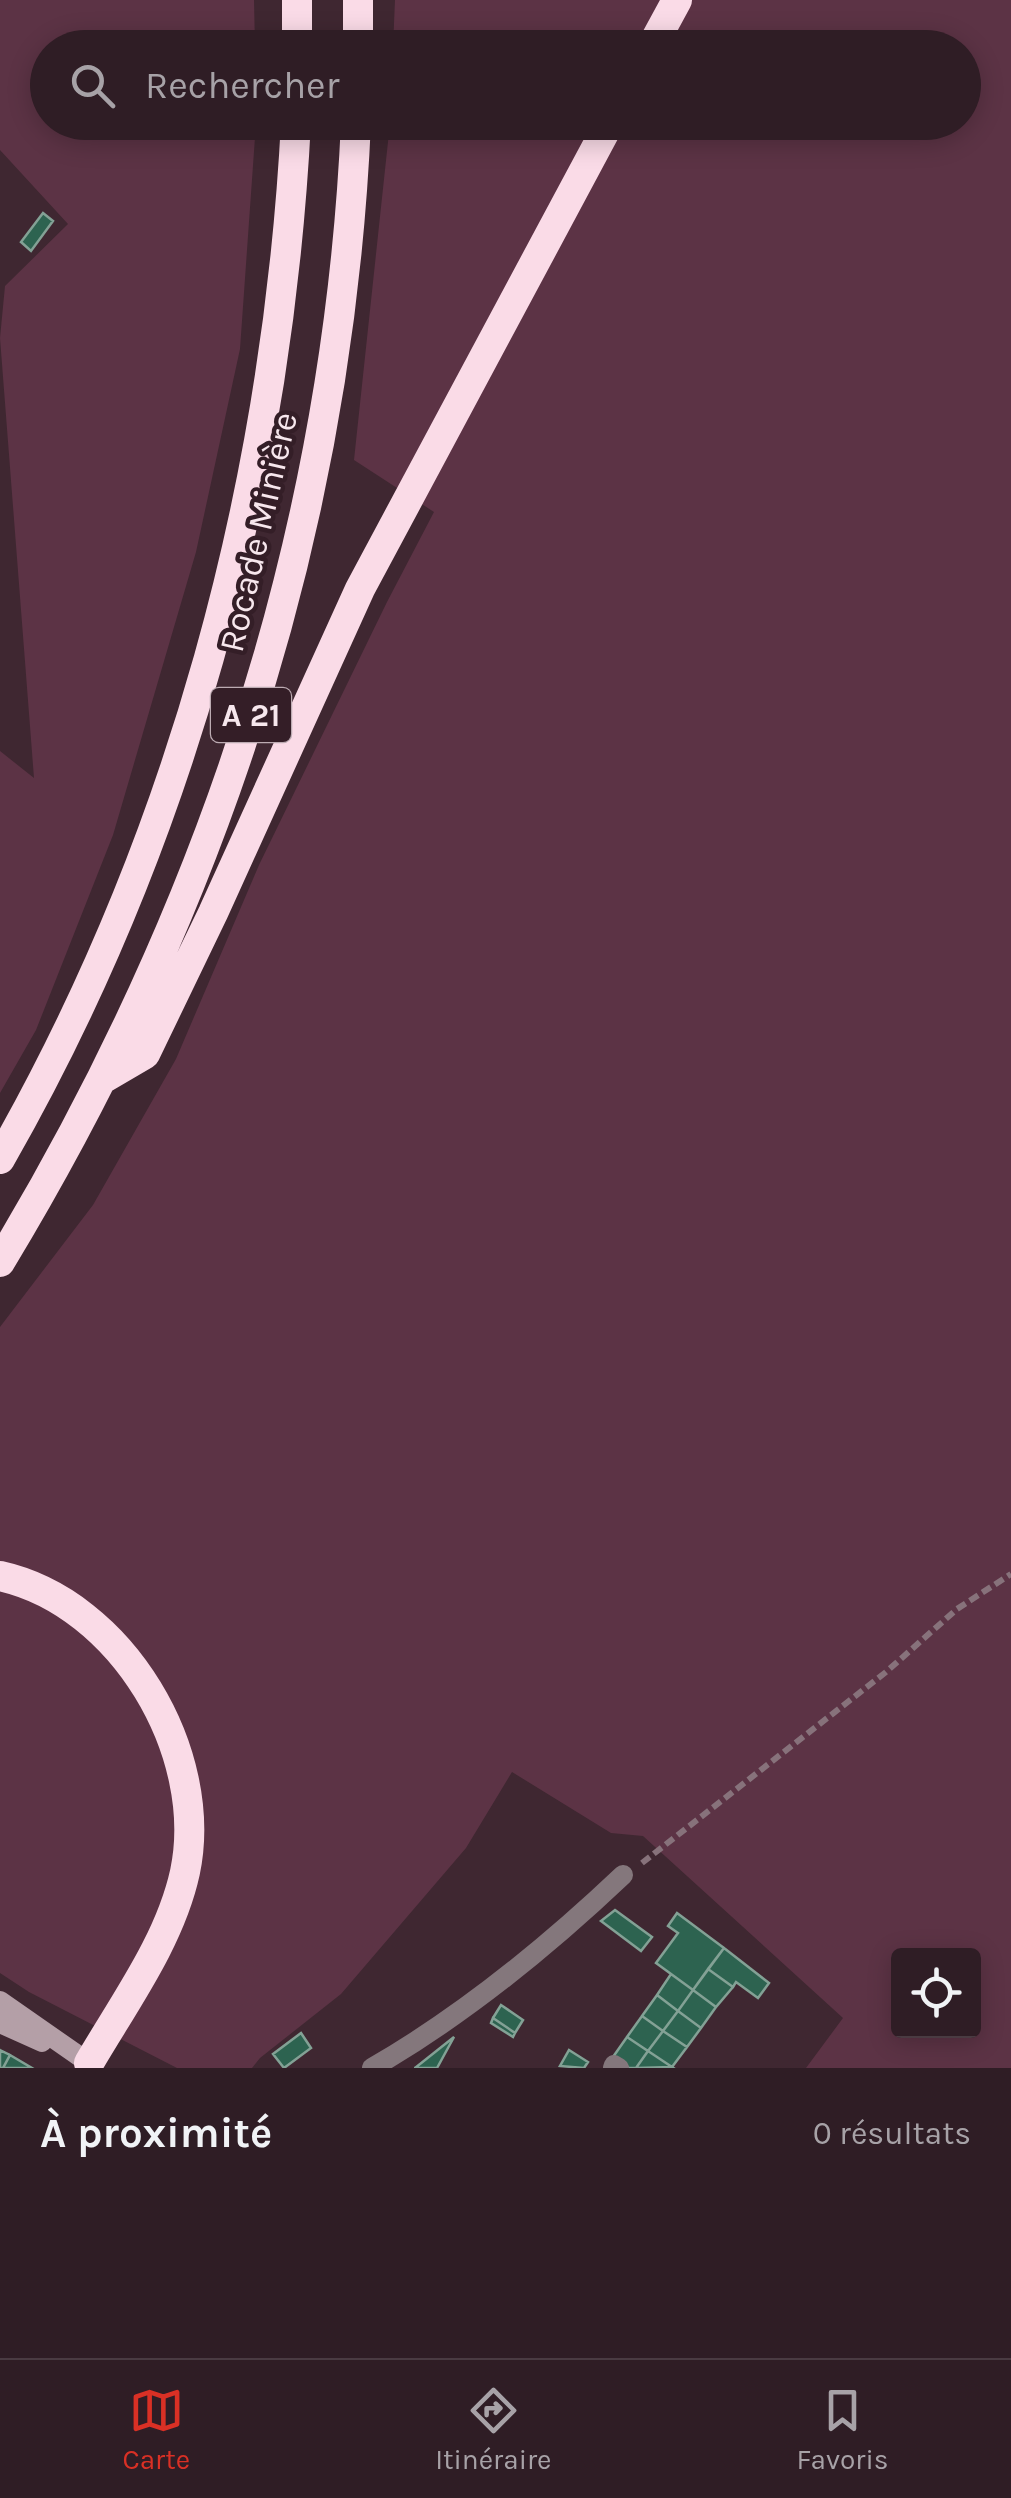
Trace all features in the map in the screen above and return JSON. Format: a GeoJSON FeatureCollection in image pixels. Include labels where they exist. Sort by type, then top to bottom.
{"type":"FeatureCollection","features":[{"type":"Feature","properties":{"kind":"highway"},"geometry":{"type":"LineString","coordinates":[[297,0],[297,30]]}},
{"type":"Feature","properties":{"kind":"highway"},"geometry":{"type":"LineString","coordinates":[[358,0],[358,30]]}},
{"type":"Feature","properties":{"kind":"highway"},"geometry":{"type":"LineString","coordinates":[[661,30],[678,0]]}},
{"type":"Feature","properties":{"kind":"highway","name":"Rocade Minière"},"geometry":{"type":"LineString","coordinates":[[0,1159],[62,1044],[133,884],[212,652],[265,417],[282,296],[295,140]]}},
{"type":"Feature","properties":{"kind":"highway","name":"Rocade Minière"},"geometry":{"type":"LineString","coordinates":[[0,1262],[104,1078],[172,932],[239,755],[276,630],[326,401],[345,261],[355,140]]}},
{"type":"Feature","properties":{"kind":"highway"},"geometry":{"type":"LineString","coordinates":[[104,1078],[145,1054],[360,589],[600,140]]}},
{"type":"Feature","properties":{"kind":"highway"},"geometry":{"type":"LineString","coordinates":[[0,1576],[30,1586],[74,1611],[112,1644],[157,1708],[184,1781],[189,1850],[178,1898],[94,2065]]}},
{"type":"Feature","properties":{"kind":"street"},"geometry":{"type":"LineString","coordinates":[[372,2068],[481,1996],[577,1918],[623,1874]]}},
{"type":"Feature","properties":{"kind":"street"},"geometry":{"type":"LineString","coordinates":[[0,2001],[94,2065]]}},
{"type":"Feature","properties":{"kind":"street"},"geometry":{"type":"LineString","coordinates":[[0,2023],[94,2065]]}},
{"type":"Feature","properties":{"kind":"path"},"geometry":{"type":"LineString","coordinates":[[623,1874],[653,1856],[886,1672],[957,1609],[1011,1574]]}},
{"type":"Feature","properties":{"kind":"shaded area"},"geometry":{"type":"Polygon","coordinates":[[[0,0],[254,0],[255,30],[30,30],[30,140],[255,140],[240,349],[196,552],[113,835],[36,1030],[0,1093],[0,751],[34,778],[0,338],[5,286],[68,224],[0,150],[0,0]]]}},
{"type":"Feature","properties":{"kind":"shaded area"},"geometry":{"type":"Polygon","coordinates":[[[395,0],[1011,0],[1011,2068],[806,2068],[843,2018],[643,1836],[611,1833],[512,1772],[466,1848],[341,1994],[252,2068],[177,2068],[29,1992],[0,1973],[0,1327],[93,1205],[176,1059],[259,865],[434,512],[354,460],[388,140],[981,140],[981,30],[394,30],[395,0]]]}},
{"type":"Feature","properties":{"kind":"building"},"geometry":{"type":"Polygon","coordinates":[[[43,213],[53,221],[31,251],[21,242],[43,213]]]}},
{"type":"Feature","properties":{"kind":"building"},"geometry":{"type":"Polygon","coordinates":[[[615,1910],[652,1937],[641,1951],[601,1921],[615,1910]]]}},
{"type":"Feature","properties":{"kind":"building"},"geometry":{"type":"Polygon","coordinates":[[[677,1913],[724,1948],[693,1990],[656,1963],[678,1933],[668,1926],[677,1913]]]}},
{"type":"Feature","properties":{"kind":"building"},"geometry":{"type":"Polygon","coordinates":[[[724,1948],[769,1983],[758,1998],[736,1982],[733,1987],[708,1969],[724,1948]]]}},
{"type":"Feature","properties":{"kind":"building"},"geometry":{"type":"Polygon","coordinates":[[[708,1969],[733,1987],[716,2007],[693,1990],[708,1969]]]}},
{"type":"Feature","properties":{"kind":"building"},"geometry":{"type":"Polygon","coordinates":[[[671,1974],[693,1990],[678,2011],[657,1995],[671,1974]]]}},
{"type":"Feature","properties":{"kind":"building"},"geometry":{"type":"Polygon","coordinates":[[[693,1990],[716,2007],[701,2028],[678,2011],[693,1990]]]}},
{"type":"Feature","properties":{"kind":"building"},"geometry":{"type":"Polygon","coordinates":[[[657,1995],[678,2011],[663,2031],[642,2016],[657,1995]]]}},
{"type":"Feature","properties":{"kind":"building"},"geometry":{"type":"Polygon","coordinates":[[[501,2005],[523,2020],[515,2033],[493,2018],[501,2005]]]}},
{"type":"Feature","properties":{"kind":"building"},"geometry":{"type":"Polygon","coordinates":[[[678,2011],[701,2028],[687,2047],[663,2031],[678,2011]]]}},
{"type":"Feature","properties":{"kind":"building"},"geometry":{"type":"Polygon","coordinates":[[[642,2016],[663,2031],[648,2051],[627,2037],[642,2016]]]}},
{"type":"Feature","properties":{"kind":"building"},"geometry":{"type":"Polygon","coordinates":[[[493,2018],[515,2033],[513,2037],[491,2023],[493,2018]]]}},
{"type":"Feature","properties":{"kind":"building"},"geometry":{"type":"Polygon","coordinates":[[[663,2031],[687,2047],[672,2067],[648,2051],[663,2031]]]}},
{"type":"Feature","properties":{"kind":"building"},"geometry":{"type":"Polygon","coordinates":[[[301,2033],[311,2048],[284,2068],[273,2054],[301,2033]]]}},
{"type":"Feature","properties":{"kind":"building"},"geometry":{"type":"Polygon","coordinates":[[[454,2037],[437,2068],[415,2068],[454,2037]]]}},
{"type":"Feature","properties":{"kind":"building"},"geometry":{"type":"Polygon","coordinates":[[[627,2037],[648,2051],[636,2068],[629,2068],[613,2057],[627,2037]]]}},
{"type":"Feature","properties":{"kind":"building"},"geometry":{"type":"Polygon","coordinates":[[[0,2050],[10,2055],[3,2068],[0,2068],[0,2050]]]}},
{"type":"Feature","properties":{"kind":"building"},"geometry":{"type":"Polygon","coordinates":[[[569,2050],[588,2062],[584,2068],[560,2066],[569,2050]]]}},
{"type":"Feature","properties":{"kind":"building"},"geometry":{"type":"Polygon","coordinates":[[[648,2051],[672,2067],[636,2068],[648,2051]]]}},
{"type":"Feature","properties":{"kind":"building"},"geometry":{"type":"Polygon","coordinates":[[[10,2055],[32,2068],[3,2068],[10,2055]]]}}]}
